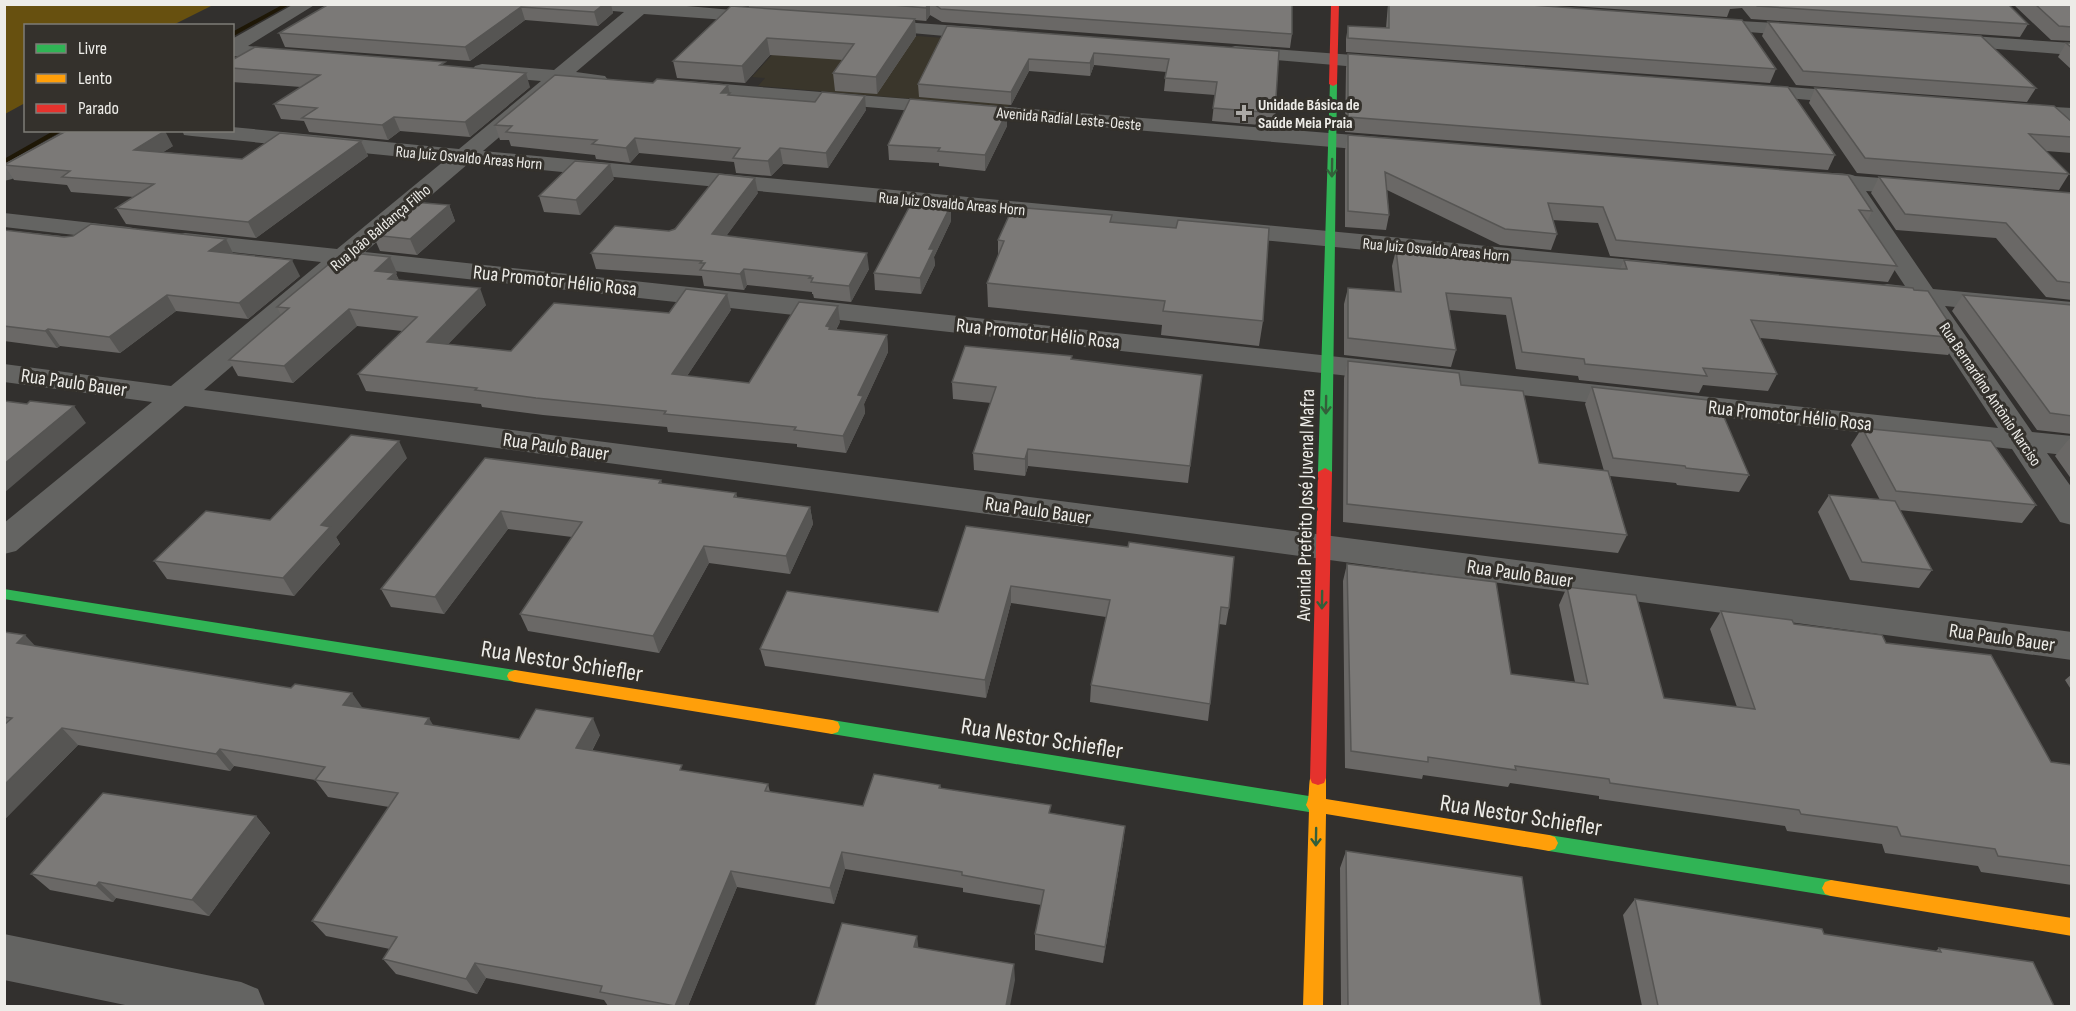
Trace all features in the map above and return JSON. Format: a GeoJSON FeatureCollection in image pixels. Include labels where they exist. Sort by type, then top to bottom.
{"type":"FeatureCollection","features":[{"type":"Feature","properties":{"kind":"main road","name":"Avenida Prefeito José Juvenal Mafra"},"geometry":{"type":"LineString","coordinates":[[1313,1006],[1335,4]]}},
{"type":"Feature","properties":{"kind":"main road","name":"Rua Nestor Schiefler"},"geometry":{"type":"LineString","coordinates":[[4,594],[2072,927]]}},
{"type":"Feature","properties":{"kind":"street"},"geometry":{"type":"LineString","coordinates":[[234,47],[308,4]]}},
{"type":"Feature","properties":{"kind":"street"},"geometry":{"type":"LineString","coordinates":[[590,4],[643,6],[784,19]]}},
{"type":"Feature","properties":{"kind":"street"},"geometry":{"type":"LineString","coordinates":[[1731,4],[1743,26],[1795,103]]}},
{"type":"Feature","properties":{"kind":"street","name":"Rua João Baldança Filho"},"geometry":{"type":"LineString","coordinates":[[4,542],[643,6]]}},
{"type":"Feature","properties":{"kind":"street"},"geometry":{"type":"LineString","coordinates":[[1683,22],[1824,32]]}},
{"type":"Feature","properties":{"kind":"street"},"geometry":{"type":"LineString","coordinates":[[856,24],[1011,36]]}},
{"type":"Feature","properties":{"kind":"street"},"geometry":{"type":"LineString","coordinates":[[2021,26],[2045,47],[2068,57]]}},
{"type":"Feature","properties":{"kind":"street"},"geometry":{"type":"LineString","coordinates":[[1929,39],[2045,47]]}},
{"type":"Feature","properties":{"kind":"street"},"geometry":{"type":"LineString","coordinates":[[234,48],[314,56]]}},
{"type":"Feature","properties":{"kind":"street"},"geometry":{"type":"LineString","coordinates":[[1214,51],[1418,66]]}},
{"type":"Feature","properties":{"kind":"street"},"geometry":{"type":"LineString","coordinates":[[466,69],[619,81]]}},
{"type":"Feature","properties":{"kind":"street","name":"Avenida Radial Leste-Oeste"},"geometry":{"type":"LineString","coordinates":[[667,85],[1414,147]]}},
{"type":"Feature","properties":{"kind":"street"},"geometry":{"type":"LineString","coordinates":[[1729,89],[1795,103],[1871,100]]}},
{"type":"Feature","properties":{"kind":"street"},"geometry":{"type":"LineString","coordinates":[[2001,109],[2072,114]]}},
{"type":"Feature","properties":{"kind":"street"},"geometry":{"type":"LineString","coordinates":[[4,174],[79,132]]}},
{"type":"Feature","properties":{"kind":"street","name":"Rua Juiz Osvaldo Areas Horn"},"geometry":{"type":"LineString","coordinates":[[213,132],[1687,273]]}},
{"type":"Feature","properties":{"kind":"street","name":"Rua Bernardino Antônio Narciso"},"geometry":{"type":"LineString","coordinates":[[1828,152],[2072,514]]}},
{"type":"Feature","properties":{"kind":"street"},"geometry":{"type":"LineString","coordinates":[[1789,177],[1942,190]]}},
{"type":"Feature","properties":{"kind":"street","name":"Rua Promotor Hélio Rosa"},"geometry":{"type":"LineString","coordinates":[[4,220],[2072,446]]}},
{"type":"Feature","properties":{"kind":"street"},"geometry":{"type":"LineString","coordinates":[[1865,290],[2072,310]]}},
{"type":"Feature","properties":{"kind":"street","name":"Rua Paulo Bauer"},"geometry":{"type":"LineString","coordinates":[[4,373],[2072,646]]}},
{"type":"Feature","properties":{"kind":"street"},"geometry":{"type":"LineString","coordinates":[[4,957],[241,1006]]}},
{"type":"Feature","properties":{"kind":"shaded area"},"geometry":{"type":"Polygon","coordinates":[[[5,4],[213,4],[175,24],[24,24],[24,104],[5,114],[5,4]]]}},
{"type":"Feature","properties":{"kind":"shaded area"},"geometry":{"type":"Polygon","coordinates":[[[797,27],[1038,45],[1008,107],[758,86],[765,78],[752,77],[797,27]]]}},
{"type":"Feature","properties":{"kind":"building"},"geometry":{"type":"Polygon","coordinates":[[[329,4],[604,4],[594,12],[521,7],[465,47],[279,33],[329,4]]]}},
{"type":"Feature","properties":{"kind":"building"},"geometry":{"type":"Polygon","coordinates":[[[882,4],[928,4],[926,8],[882,4]]]}},
{"type":"Feature","properties":{"kind":"building"},"geometry":{"type":"Polygon","coordinates":[[[934,4],[1292,4],[1292,34],[941,9],[934,4]]]}},
{"type":"Feature","properties":{"kind":"building"},"geometry":{"type":"Polygon","coordinates":[[[1389,4],[1516,4],[1742,20],[1776,69],[1348,38],[1348,26],[1389,28],[1389,4]]]}},
{"type":"Feature","properties":{"kind":"building"},"geometry":{"type":"Polygon","coordinates":[[[1756,4],[2008,4],[2028,24],[1757,6],[1756,4]]]}},
{"type":"Feature","properties":{"kind":"building"},"geometry":{"type":"Polygon","coordinates":[[[2035,4],[2072,4],[2072,27],[2059,26],[2035,4]]]}},
{"type":"Feature","properties":{"kind":"building"},"geometry":{"type":"Polygon","coordinates":[[[731,6],[915,19],[876,77],[833,73],[854,44],[767,38],[742,66],[673,61],[731,6]]]}},
{"type":"Feature","properties":{"kind":"building"},"geometry":{"type":"Polygon","coordinates":[[[1768,22],[1981,36],[2036,88],[1803,71],[1768,22]]]}},
{"type":"Feature","properties":{"kind":"building"},"geometry":{"type":"Polygon","coordinates":[[[947,26],[1279,51],[1275,113],[1213,108],[1217,82],[1165,78],[1169,59],[1094,53],[1090,63],[1029,59],[1011,92],[918,84],[947,26]]]}},
{"type":"Feature","properties":{"kind":"building"},"geometry":{"type":"Polygon","coordinates":[[[255,47],[445,62],[440,65],[526,73],[465,122],[394,117],[382,125],[302,118],[317,108],[274,104],[320,75],[234,68],[234,59],[255,47]]]}},
{"type":"Feature","properties":{"kind":"building"},"geometry":{"type":"Polygon","coordinates":[[[1348,54],[1788,87],[1835,155],[1348,117],[1348,54]]]}},
{"type":"Feature","properties":{"kind":"building"},"geometry":{"type":"Polygon","coordinates":[[[555,75],[653,83],[657,79],[728,85],[721,93],[815,102],[822,92],[865,96],[826,153],[780,148],[768,161],[733,158],[740,148],[635,138],[626,148],[592,144],[597,140],[506,132],[512,126],[495,125],[555,75]]]}},
{"type":"Feature","properties":{"kind":"building"},"geometry":{"type":"Polygon","coordinates":[[[1815,88],[2054,106],[2072,122],[2072,137],[2029,134],[2069,174],[1865,158],[1815,88]]]}},
{"type":"Feature","properties":{"kind":"building"},"geometry":{"type":"Polygon","coordinates":[[[910,99],[1002,107],[1000,111],[1007,112],[985,155],[938,151],[940,148],[888,145],[910,99]]]}},
{"type":"Feature","properties":{"kind":"building"},"geometry":{"type":"Polygon","coordinates":[[[64,132],[163,132],[134,150],[242,159],[280,133],[361,141],[248,222],[116,208],[154,184],[62,177],[70,171],[4,165],[64,132]]]}},
{"type":"Feature","properties":{"kind":"building"},"geometry":{"type":"Polygon","coordinates":[[[1348,135],[1848,175],[1872,211],[1859,210],[1897,266],[1616,240],[1603,207],[1548,203],[1557,234],[1505,229],[1385,172],[1389,215],[1348,211],[1348,135]]]}},
{"type":"Feature","properties":{"kind":"building"},"geometry":{"type":"Polygon","coordinates":[[[575,161],[610,164],[576,200],[539,196],[575,161]]]}},
{"type":"Feature","properties":{"kind":"building"},"geometry":{"type":"Polygon","coordinates":[[[719,174],[755,178],[712,234],[867,253],[849,286],[811,282],[813,278],[809,278],[811,276],[744,269],[740,274],[700,270],[705,263],[700,263],[702,261],[591,253],[615,226],[669,231],[675,229],[719,174]]]}},
{"type":"Feature","properties":{"kind":"building"},"geometry":{"type":"Polygon","coordinates":[[[1879,177],[2072,193],[2072,283],[2057,281],[2006,223],[1905,214],[1879,177]]]}},
{"type":"Feature","properties":{"kind":"building"},"geometry":{"type":"Polygon","coordinates":[[[412,202],[449,205],[410,239],[373,235],[412,202]]]}},
{"type":"Feature","properties":{"kind":"building"},"geometry":{"type":"Polygon","coordinates":[[[912,202],[951,205],[929,249],[934,249],[920,278],[874,273],[912,202]]]}},
{"type":"Feature","properties":{"kind":"building"},"geometry":{"type":"Polygon","coordinates":[[[1013,207],[1112,215],[1110,222],[1176,228],[1178,220],[1269,228],[1263,321],[1163,311],[1165,301],[987,283],[1004,241],[998,240],[1013,207]]]}},
{"type":"Feature","properties":{"kind":"building"},"geometry":{"type":"Polygon","coordinates":[[[91,224],[226,239],[209,251],[292,260],[239,303],[167,295],[109,337],[4,326],[4,230],[64,237],[73,236],[91,224]]]}},
{"type":"Feature","properties":{"kind":"building"},"geometry":{"type":"Polygon","coordinates":[[[1396,250],[1627,269],[1624,260],[1913,288],[1928,291],[1959,338],[1751,320],[1777,374],[1703,368],[1707,376],[1585,364],[1584,359],[1522,352],[1511,298],[1446,293],[1456,350],[1348,338],[1348,288],[1401,292],[1396,250]]]}},
{"type":"Feature","properties":{"kind":"building"},"geometry":{"type":"Polygon","coordinates":[[[352,253],[390,257],[375,271],[395,273],[388,279],[480,288],[427,342],[511,351],[554,303],[669,313],[686,289],[727,294],[672,374],[749,383],[799,302],[838,306],[826,326],[830,327],[829,329],[887,335],[858,395],[863,396],[843,436],[794,430],[796,427],[664,414],[666,411],[536,398],[475,390],[477,388],[358,374],[417,317],[349,309],[284,366],[229,360],[289,308],[277,307],[329,264],[338,265],[352,253]]]}},
{"type":"Feature","properties":{"kind":"building"},"geometry":{"type":"Polygon","coordinates":[[[1963,295],[2072,305],[2072,416],[2050,413],[1963,295]]]}},
{"type":"Feature","properties":{"kind":"building"},"geometry":{"type":"Polygon","coordinates":[[[965,346],[1072,356],[1071,359],[1202,375],[1190,466],[1028,449],[1025,459],[973,453],[996,387],[952,382],[965,346]]]}},
{"type":"Feature","properties":{"kind":"building"},"geometry":{"type":"Polygon","coordinates":[[[1348,361],[1459,373],[1461,385],[1523,391],[1539,463],[1608,471],[1627,535],[1347,504],[1348,361]]]}},
{"type":"Feature","properties":{"kind":"building"},"geometry":{"type":"Polygon","coordinates":[[[1592,387],[1717,401],[1749,475],[1613,458],[1592,387]]]}},
{"type":"Feature","properties":{"kind":"building"},"geometry":{"type":"Polygon","coordinates":[[[4,401],[27,404],[30,401],[74,406],[4,464],[4,401]]]}},
{"type":"Feature","properties":{"kind":"building"},"geometry":{"type":"Polygon","coordinates":[[[1862,428],[1991,441],[2036,505],[1896,491],[1862,428]]]}},
{"type":"Feature","properties":{"kind":"building"},"geometry":{"type":"Polygon","coordinates":[[[351,435],[399,441],[321,525],[330,527],[283,578],[154,561],[206,511],[270,520],[351,435]]]}},
{"type":"Feature","properties":{"kind":"building"},"geometry":{"type":"Polygon","coordinates":[[[485,458],[661,480],[659,483],[736,493],[734,497],[810,507],[786,556],[704,546],[653,636],[520,614],[582,522],[501,511],[435,597],[381,589],[485,458]]]}},
{"type":"Feature","properties":{"kind":"building"},"geometry":{"type":"Polygon","coordinates":[[[1829,495],[1895,501],[1932,570],[1862,562],[1829,495]]]}},
{"type":"Feature","properties":{"kind":"building"},"geometry":{"type":"Polygon","coordinates":[[[966,526],[1128,547],[1129,542],[1234,557],[1229,608],[1221,607],[1210,704],[1091,685],[1110,600],[1011,586],[985,680],[760,649],[787,591],[938,612],[966,526]]]}},
{"type":"Feature","properties":{"kind":"building"},"geometry":{"type":"Polygon","coordinates":[[[1347,564],[1496,582],[1511,674],[1588,684],[1567,587],[1636,595],[1664,698],[1755,709],[1721,611],[1792,620],[1794,624],[1882,635],[1886,643],[1991,655],[2051,762],[2072,765],[2072,866],[1998,856],[1995,849],[1901,836],[1897,827],[1801,814],[1799,810],[1610,783],[1609,779],[1515,766],[1516,770],[1428,757],[1428,762],[1351,751],[1347,564]]]}},
{"type":"Feature","properties":{"kind":"building"},"geometry":{"type":"Polygon","coordinates":[[[4,632],[25,635],[17,643],[291,688],[295,684],[352,693],[343,705],[429,718],[425,724],[519,739],[536,709],[593,718],[576,748],[682,765],[680,770],[768,784],[765,791],[863,806],[874,774],[940,785],[939,788],[1051,805],[1049,813],[1125,826],[1105,947],[1035,934],[1044,890],[962,875],[962,872],[842,852],[830,888],[731,871],[675,1006],[600,992],[602,986],[475,963],[466,979],[383,959],[397,937],[312,921],[398,793],[315,780],[325,767],[220,749],[216,754],[62,728],[4,785],[4,725],[12,718],[4,717],[4,632]]]}},
{"type":"Feature","properties":{"kind":"building"},"geometry":{"type":"Polygon","coordinates":[[[103,793],[256,816],[192,900],[99,882],[96,886],[31,874],[103,793]]]}},
{"type":"Feature","properties":{"kind":"building"},"geometry":{"type":"Polygon","coordinates":[[[1346,851],[1522,877],[1541,1006],[1348,1006],[1346,851]]]}},
{"type":"Feature","properties":{"kind":"building"},"geometry":{"type":"Polygon","coordinates":[[[1635,899],[1822,929],[1824,934],[1941,952],[1939,948],[2033,962],[2054,1006],[1658,1006],[1635,899]]]}},
{"type":"Feature","properties":{"kind":"building"},"geometry":{"type":"Polygon","coordinates":[[[842,923],[917,936],[914,947],[1014,964],[1006,1006],[815,1006],[842,923]]]}},
{"type":"Feature","properties":{"kind":"waterway"},"geometry":{"type":"LineString","coordinates":[[234,34],[289,4]]}},
{"type":"Feature","properties":{"kind":"waterway"},"geometry":{"type":"LineString","coordinates":[[4,162],[57,132]]}},
{"type":"Feature","properties":{"kind":"traffic: fast"},"geometry":{"type":"LineString","coordinates":[[1325,472],[1333,84]]}},
{"type":"Feature","properties":{"kind":"traffic: fast"},"geometry":{"type":"LineString","coordinates":[[4,594],[515,676]]}},
{"type":"Feature","properties":{"kind":"traffic: fast"},"geometry":{"type":"LineString","coordinates":[[832,727],[1315,805]]}},
{"type":"Feature","properties":{"kind":"traffic: fast"},"geometry":{"type":"LineString","coordinates":[[1549,843],[1831,888]]}},
{"type":"Feature","properties":{"kind":"traffic: slow"},"geometry":{"type":"LineString","coordinates":[[515,676],[832,727]]}},
{"type":"Feature","properties":{"kind":"traffic: slow"},"geometry":{"type":"LineString","coordinates":[[1313,1006],[1318,778]]}},
{"type":"Feature","properties":{"kind":"traffic: slow"},"geometry":{"type":"LineString","coordinates":[[1315,805],[1549,843]]}},
{"type":"Feature","properties":{"kind":"traffic: slow"},"geometry":{"type":"LineString","coordinates":[[1831,888],[2072,927]]}},
{"type":"Feature","properties":{"kind":"traffic: jam"},"geometry":{"type":"LineString","coordinates":[[1333,84],[1335,4]]}},
{"type":"Feature","properties":{"kind":"traffic: jam"},"geometry":{"type":"LineString","coordinates":[[1318,778],[1325,472]]}},
{"type":"Feature","properties":{"kind":"place","name":"Unidade Básica de Saúde Meia Praia"},"geometry":{"type":"Point","coordinates":[1244,113]}}]}
